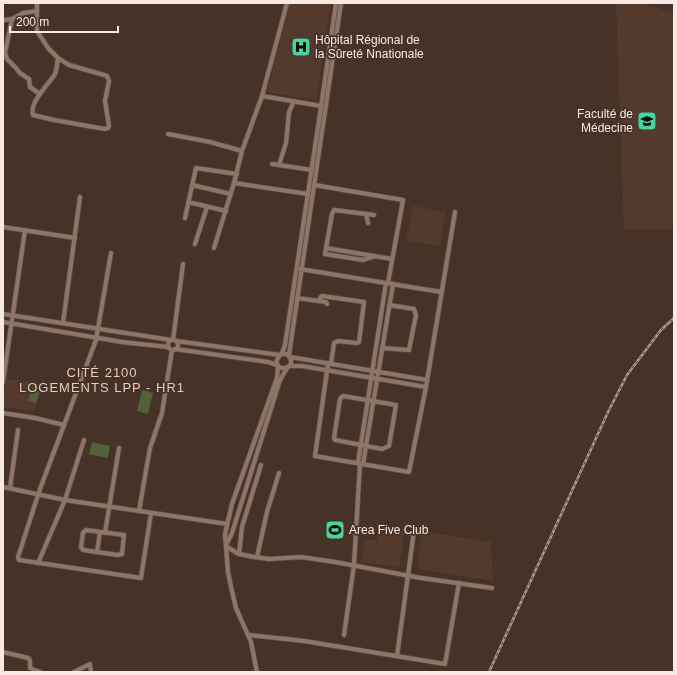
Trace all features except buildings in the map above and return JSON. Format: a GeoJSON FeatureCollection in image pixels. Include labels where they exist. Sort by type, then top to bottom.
{"type":"FeatureCollection","features":[{"type":"Feature","properties":{"kind":"street"},"geometry":{"type":"LineString","coordinates":[[37,3],[37,33],[48,48],[58,58],[69,65],[107,76],[109,81],[105,101],[108,128],[105,129],[34,116],[32,111],[40,94],[54,74],[58,58]]}},
{"type":"Feature","properties":{"kind":"street"},"geometry":{"type":"LineString","coordinates":[[214,248],[237,174],[242,151],[262,96],[287,3]]}},
{"type":"Feature","properties":{"kind":"street"},"geometry":{"type":"LineString","coordinates":[[257,672],[253,648],[249,635],[236,608],[231,587],[228,572],[225,534],[239,485],[277,378],[277,358],[281,354],[285,345],[322,114],[336,3]]}},
{"type":"Feature","properties":{"kind":"street"},"geometry":{"type":"LineString","coordinates":[[227,545],[280,380],[291,362],[289,356],[290,344],[314,186],[322,114],[321,106],[341,3]]}},
{"type":"Feature","properties":{"kind":"street"},"geometry":{"type":"LineString","coordinates":[[4,20],[23,13],[37,12]]}},
{"type":"Feature","properties":{"kind":"street"},"geometry":{"type":"LineString","coordinates":[[12,18],[5,53],[7,59],[20,73],[29,79],[30,87],[40,94]]}},
{"type":"Feature","properties":{"kind":"street"},"geometry":{"type":"LineString","coordinates":[[262,96],[321,106]]}},
{"type":"Feature","properties":{"kind":"street"},"geometry":{"type":"LineString","coordinates":[[279,165],[286,143],[289,112],[294,101]]}},
{"type":"Feature","properties":{"kind":"street"},"geometry":{"type":"LineString","coordinates":[[168,134],[210,142],[242,151]]}},
{"type":"Feature","properties":{"kind":"street"},"geometry":{"type":"LineString","coordinates":[[272,164],[312,170]]}},
{"type":"Feature","properties":{"kind":"street"},"geometry":{"type":"LineString","coordinates":[[185,218],[196,168],[237,174]]}},
{"type":"Feature","properties":{"kind":"street"},"geometry":{"type":"LineString","coordinates":[[234,183],[308,194]]}},
{"type":"Feature","properties":{"kind":"street"},"geometry":{"type":"LineString","coordinates":[[192,185],[231,194]]}},
{"type":"Feature","properties":{"kind":"street"},"geometry":{"type":"LineString","coordinates":[[314,186],[402,200],[389,283],[372,371],[361,445],[354,565],[344,635]]}},
{"type":"Feature","properties":{"kind":"street"},"geometry":{"type":"LineString","coordinates":[[63,323],[80,197]]}},
{"type":"Feature","properties":{"kind":"street"},"geometry":{"type":"LineString","coordinates":[[192,203],[226,211]]}},
{"type":"Feature","properties":{"kind":"street"},"geometry":{"type":"LineString","coordinates":[[195,244],[207,207]]}},
{"type":"Feature","properties":{"kind":"street"},"geometry":{"type":"LineString","coordinates":[[374,215],[334,210],[326,248],[392,259]]}},
{"type":"Feature","properties":{"kind":"street"},"geometry":{"type":"LineString","coordinates":[[318,301],[322,296],[364,302],[359,342],[334,342],[327,371],[315,456],[409,472],[428,380],[455,212]]}},
{"type":"Feature","properties":{"kind":"street"},"geometry":{"type":"LineString","coordinates":[[366,214],[368,223]]}},
{"type":"Feature","properties":{"kind":"street"},"geometry":{"type":"LineString","coordinates":[[3,227],[75,238]]}},
{"type":"Feature","properties":{"kind":"street"},"geometry":{"type":"LineString","coordinates":[[3,382],[25,230]]}},
{"type":"Feature","properties":{"kind":"street"},"geometry":{"type":"LineString","coordinates":[[111,253],[97,338],[38,495],[18,557],[19,560],[141,578],[151,512]]}},
{"type":"Feature","properties":{"kind":"street"},"geometry":{"type":"LineString","coordinates":[[173,341],[183,264]]}},
{"type":"Feature","properties":{"kind":"street"},"geometry":{"type":"LineString","coordinates":[[296,269],[442,292]]}},
{"type":"Feature","properties":{"kind":"street"},"geometry":{"type":"LineString","coordinates":[[361,464],[366,446],[374,401],[389,305],[389,283]]}},
{"type":"Feature","properties":{"kind":"street"},"geometry":{"type":"LineString","coordinates":[[292,297],[326,302],[327,304]]}},
{"type":"Feature","properties":{"kind":"street"},"geometry":{"type":"LineString","coordinates":[[382,348],[409,350],[416,315],[414,309],[389,305]]}},
{"type":"Feature","properties":{"kind":"street"},"geometry":{"type":"LineString","coordinates":[[3,314],[173,341],[286,354],[289,356],[329,364],[428,380]]}},
{"type":"Feature","properties":{"kind":"street"},"geometry":{"type":"LineString","coordinates":[[3,322],[97,338],[172,348],[283,368],[302,366],[426,387]]}},
{"type":"Feature","properties":{"kind":"street"},"geometry":{"type":"LineString","coordinates":[[139,511],[150,448],[162,413],[172,348],[168,343],[173,341]]}},
{"type":"Feature","properties":{"kind":"street"},"geometry":{"type":"LineString","coordinates":[[172,348],[178,344],[173,341]]}},
{"type":"Feature","properties":{"kind":"street"},"geometry":{"type":"LineString","coordinates":[[343,396],[368,400],[395,404],[397,407],[389,446],[382,449],[336,441],[334,439],[340,399],[343,396]]}},
{"type":"Feature","properties":{"kind":"street"},"geometry":{"type":"LineString","coordinates":[[3,413],[35,418],[64,425]]}},
{"type":"Feature","properties":{"kind":"street"},"geometry":{"type":"LineString","coordinates":[[10,488],[18,430]]}},
{"type":"Feature","properties":{"kind":"street"},"geometry":{"type":"LineString","coordinates":[[38,563],[65,500],[84,440]]}},
{"type":"Feature","properties":{"kind":"street"},"geometry":{"type":"LineString","coordinates":[[97,552],[109,506],[119,448]]}},
{"type":"Feature","properties":{"kind":"street"},"geometry":{"type":"LineString","coordinates":[[240,554],[242,527],[261,465]]}},
{"type":"Feature","properties":{"kind":"street"},"geometry":{"type":"LineString","coordinates":[[257,557],[267,512],[279,473]]}},
{"type":"Feature","properties":{"kind":"street"},"geometry":{"type":"LineString","coordinates":[[3,487],[65,500],[227,524]]}},
{"type":"Feature","properties":{"kind":"street"},"geometry":{"type":"LineString","coordinates":[[86,530],[124,536],[122,554],[118,555],[97,552],[83,550],[81,547],[83,534],[86,530]]}},
{"type":"Feature","properties":{"kind":"street"},"geometry":{"type":"LineString","coordinates":[[397,656],[414,531]]}},
{"type":"Feature","properties":{"kind":"street"},"geometry":{"type":"LineString","coordinates":[[227,545],[240,554],[257,557],[301,557],[354,565],[408,576],[492,588]]}},
{"type":"Feature","properties":{"kind":"street"},"geometry":{"type":"LineString","coordinates":[[249,635],[304,641],[445,664],[458,583]]}},
{"type":"Feature","properties":{"kind":"street"},"geometry":{"type":"LineString","coordinates":[[3,652],[28,658],[30,660],[30,668],[40,672]]}},
{"type":"Feature","properties":{"kind":"street"},"geometry":{"type":"LineString","coordinates":[[74,672],[90,664],[91,672]]}},
{"type":"Feature","properties":{"kind":"shaded area","name":"Hôpital Régional de la Sûreté Nnationale"},"geometry":{"type":"Polygon","coordinates":[[[290,3],[331,3],[316,100],[267,92],[290,3]]]}},
{"type":"Feature","properties":{"kind":"shaded area","name":"Faculté de Médecine"},"geometry":{"type":"Polygon","coordinates":[[[616,3],[641,3],[674,13],[674,229],[624,230],[616,3]]]}},
{"type":"Feature","properties":{"kind":"shaded area"},"geometry":{"type":"Polygon","coordinates":[[[413,206],[446,212],[440,246],[406,241],[413,206]]]}},
{"type":"Feature","properties":{"kind":"shaded area"},"geometry":{"type":"Polygon","coordinates":[[[6,379],[43,384],[34,411],[3,407],[6,379]]]}},
{"type":"Feature","properties":{"kind":"shaded area"},"geometry":{"type":"Polygon","coordinates":[[[378,526],[405,530],[399,567],[361,562],[365,539],[377,540],[378,526]]]}},
{"type":"Feature","properties":{"kind":"shaded area"},"geometry":{"type":"Polygon","coordinates":[[[421,531],[491,542],[493,581],[418,569],[421,531]]]}},
{"type":"Feature","properties":{"kind":"green space"},"geometry":{"type":"Polygon","coordinates":[[[33,386],[41,389],[36,403],[28,400],[33,386]]]}},
{"type":"Feature","properties":{"kind":"green space"},"geometry":{"type":"Polygon","coordinates":[[[142,390],[153,393],[148,414],[137,411],[142,390]]]}},
{"type":"Feature","properties":{"kind":"green space"},"geometry":{"type":"Polygon","coordinates":[[[92,442],[110,446],[108,458],[89,454],[92,442]]]}},
{"type":"Feature","properties":{"kind":"railway"},"geometry":{"type":"LineString","coordinates":[[489,672],[608,412],[627,375],[661,330],[674,318]]}},
{"type":"Feature","properties":{"kind":"place","name":"Hôpital Régional de la Sûreté Nnationale"},"geometry":{"type":"Point","coordinates":[301,47]}},
{"type":"Feature","properties":{"kind":"place","name":"Faculté de Médecine"},"geometry":{"type":"Point","coordinates":[647,121]}},
{"type":"Feature","properties":{"kind":"place","name":"Area Five Club"},"geometry":{"type":"Point","coordinates":[335,530]}},
{"type":"Feature","properties":{"kind":"district","name":"CITÉ 2100 LOGEMENTS LPP - HR1"},"geometry":{"type":"Point","coordinates":[102,380]}}]}
